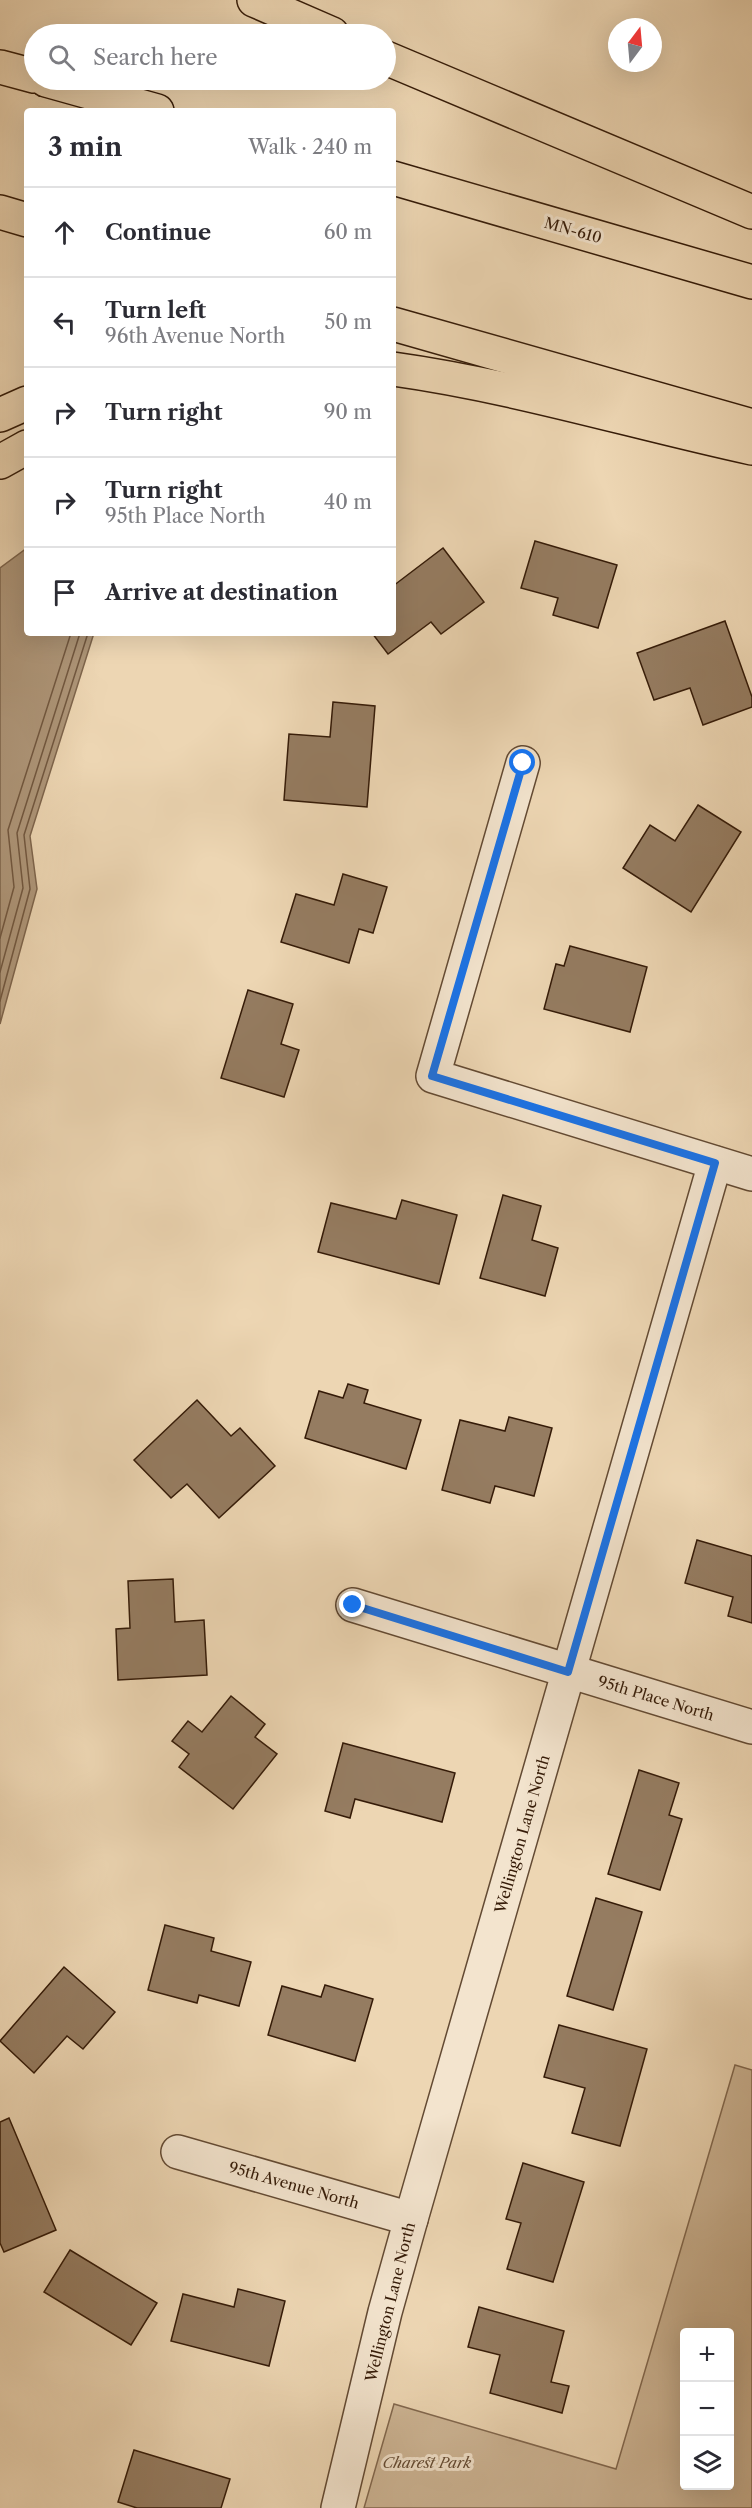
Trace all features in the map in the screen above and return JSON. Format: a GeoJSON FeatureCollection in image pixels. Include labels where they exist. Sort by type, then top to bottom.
{"type":"FeatureCollection","features":[{"type":"Feature","properties":{"kind":"highway"},"geometry":{"type":"LineString","coordinates":[[254,0],[309,24]]}},
{"type":"Feature","properties":{"kind":"highway"},"geometry":{"type":"LineString","coordinates":[[396,62],[752,212]]}},
{"type":"Feature","properties":{"kind":"highway"},"geometry":{"type":"LineString","coordinates":[[0,67],[24,73]]}},
{"type":"Feature","properties":{"kind":"highway"},"geometry":{"type":"LineString","coordinates":[[81,90],[146,108]]}},
{"type":"Feature","properties":{"kind":"highway","name":"MN-610"},"geometry":{"type":"LineString","coordinates":[[396,179],[752,282]]}},
{"type":"Feature","properties":{"kind":"highway"},"geometry":{"type":"LineString","coordinates":[[0,212],[24,219]]}},
{"type":"Feature","properties":{"kind":"highway"},"geometry":{"type":"LineString","coordinates":[[396,325],[752,426]]}},
{"type":"Feature","properties":{"kind":"highway"},"geometry":{"type":"LineString","coordinates":[[396,369],[532,394],[752,448]]}},
{"type":"Feature","properties":{"kind":"highway"},"geometry":{"type":"LineString","coordinates":[[0,415],[24,404]]}},
{"type":"Feature","properties":{"kind":"highway"},"geometry":{"type":"LineString","coordinates":[[0,462],[24,449]]}},
{"type":"Feature","properties":{"kind":"street"},"geometry":{"type":"LineString","coordinates":[[523,763],[432,1076],[752,1174]]}},
{"type":"Feature","properties":{"kind":"street","name":"Wellington Lane North"},"geometry":{"type":"LineString","coordinates":[[338,2508],[385,2312],[411,2218],[715,1163]]}},
{"type":"Feature","properties":{"kind":"street","name":"95th Place North"},"geometry":{"type":"LineString","coordinates":[[353,1605],[752,1727]]}},
{"type":"Feature","properties":{"kind":"street","name":"95th Avenue North"},"geometry":{"type":"LineString","coordinates":[[178,2152],[411,2218]]}},
{"type":"Feature","properties":{"kind":"green space","name":"Charest Park"},"geometry":{"type":"Polygon","coordinates":[[[735,2065],[752,2070],[752,2508],[364,2508],[394,2404],[616,2469],[735,2065]]]}},
{"type":"Feature","properties":{"kind":"water"},"geometry":{"type":"Polygon","coordinates":[[[24,550],[24,636],[93,636],[30,836],[37,889],[0,1024],[0,568],[24,550]]]}},
{"type":"Feature","properties":{"kind":"building"},"geometry":{"type":"Polygon","coordinates":[[[535,541],[617,565],[598,628],[553,615],[558,598],[521,588],[535,541]]]}},
{"type":"Feature","properties":{"kind":"building"},"geometry":{"type":"Polygon","coordinates":[[[443,548],[484,602],[441,634],[431,622],[388,654],[374,636],[396,636],[396,584],[443,548]]]}},
{"type":"Feature","properties":{"kind":"building"},"geometry":{"type":"Polygon","coordinates":[[[725,621],[752,697],[752,707],[703,725],[690,688],[654,700],[637,653],[725,621]]]}},
{"type":"Feature","properties":{"kind":"building"},"geometry":{"type":"Polygon","coordinates":[[[333,702],[375,706],[367,807],[284,800],[289,734],[330,737],[333,702]]]}},
{"type":"Feature","properties":{"kind":"building"},"geometry":{"type":"Polygon","coordinates":[[[698,805],[741,832],[691,912],[623,868],[650,825],[675,841],[698,805]]]}},
{"type":"Feature","properties":{"kind":"building"},"geometry":{"type":"Polygon","coordinates":[[[343,874],[387,887],[373,933],[359,929],[349,963],[281,942],[296,894],[334,905],[343,874]]]}},
{"type":"Feature","properties":{"kind":"building"},"geometry":{"type":"Polygon","coordinates":[[[570,946],[647,967],[630,1032],[544,1009],[556,964],[564,966],[570,946]]]}},
{"type":"Feature","properties":{"kind":"building"},"geometry":{"type":"Polygon","coordinates":[[[248,990],[293,1004],[281,1044],[299,1050],[284,1097],[221,1078],[248,990]]]}},
{"type":"Feature","properties":{"kind":"building"},"geometry":{"type":"Polygon","coordinates":[[[503,1195],[541,1206],[532,1240],[558,1248],[545,1296],[480,1278],[503,1195]]]}},
{"type":"Feature","properties":{"kind":"building"},"geometry":{"type":"Polygon","coordinates":[[[402,1200],[457,1215],[439,1284],[318,1252],[331,1203],[396,1219],[402,1200]]]}},
{"type":"Feature","properties":{"kind":"building"},"geometry":{"type":"Polygon","coordinates":[[[348,1384],[368,1390],[364,1403],[421,1420],[406,1469],[305,1438],[319,1391],[343,1398],[348,1384]]]}},
{"type":"Feature","properties":{"kind":"building"},"geometry":{"type":"Polygon","coordinates":[[[197,1400],[231,1436],[240,1428],[275,1466],[219,1518],[187,1484],[171,1498],[134,1460],[197,1400]]]}},
{"type":"Feature","properties":{"kind":"building"},"geometry":{"type":"Polygon","coordinates":[[[509,1417],[552,1428],[534,1496],[495,1486],[490,1503],[442,1490],[460,1420],[505,1431],[509,1417]]]}},
{"type":"Feature","properties":{"kind":"building"},"geometry":{"type":"Polygon","coordinates":[[[697,1540],[752,1556],[752,1623],[728,1616],[733,1597],[685,1583],[697,1540]]]}},
{"type":"Feature","properties":{"kind":"building"},"geometry":{"type":"Polygon","coordinates":[[[173,1579],[175,1622],[204,1620],[207,1675],[118,1680],[116,1629],[130,1628],[128,1581],[173,1579]]]}},
{"type":"Feature","properties":{"kind":"building"},"geometry":{"type":"Polygon","coordinates":[[[231,1696],[265,1724],[255,1737],[277,1754],[233,1809],[179,1767],[189,1754],[172,1741],[188,1721],[202,1732],[231,1696]]]}},
{"type":"Feature","properties":{"kind":"building"},"geometry":{"type":"Polygon","coordinates":[[[343,1743],[455,1773],[442,1822],[355,1799],[350,1818],[325,1811],[343,1743]]]}},
{"type":"Feature","properties":{"kind":"building"},"geometry":{"type":"Polygon","coordinates":[[[639,1770],[679,1783],[669,1815],[682,1819],[660,1890],[608,1874],[639,1770]]]}},
{"type":"Feature","properties":{"kind":"building"},"geometry":{"type":"Polygon","coordinates":[[[596,1898],[642,1912],[613,2010],[567,1996],[596,1898]]]}},
{"type":"Feature","properties":{"kind":"building"},"geometry":{"type":"Polygon","coordinates":[[[165,1925],[214,1938],[211,1951],[251,1962],[239,2006],[199,1995],[197,2003],[148,1990],[165,1925]]]}},
{"type":"Feature","properties":{"kind":"building"},"geometry":{"type":"Polygon","coordinates":[[[64,1967],[115,2012],[83,2049],[67,2036],[34,2073],[0,2041],[64,1967]]]}},
{"type":"Feature","properties":{"kind":"building"},"geometry":{"type":"Polygon","coordinates":[[[325,1985],[373,1999],[355,2061],[268,2035],[282,1986],[321,1997],[325,1985]]]}},
{"type":"Feature","properties":{"kind":"building"},"geometry":{"type":"Polygon","coordinates":[[[559,2025],[647,2049],[620,2146],[572,2133],[585,2088],[544,2077],[559,2025]]]}},
{"type":"Feature","properties":{"kind":"building"},"geometry":{"type":"Polygon","coordinates":[[[9,2118],[56,2230],[4,2252],[0,2243],[0,2122],[9,2118]]]}},
{"type":"Feature","properties":{"kind":"building"},"geometry":{"type":"Polygon","coordinates":[[[523,2163],[584,2182],[553,2282],[507,2269],[521,2223],[506,2219],[523,2163]]]}},
{"type":"Feature","properties":{"kind":"building"},"geometry":{"type":"Polygon","coordinates":[[[70,2250],[157,2303],[131,2345],[44,2292],[70,2250]]]}},
{"type":"Feature","properties":{"kind":"building"},"geometry":{"type":"Polygon","coordinates":[[[238,2289],[285,2301],[269,2366],[171,2341],[183,2294],[234,2307],[238,2289]]]}},
{"type":"Feature","properties":{"kind":"building"},"geometry":{"type":"Polygon","coordinates":[[[479,2307],[564,2331],[551,2382],[569,2386],[562,2413],[490,2393],[500,2355],[468,2347],[479,2307]]]}},
{"type":"Feature","properties":{"kind":"building"},"geometry":{"type":"Polygon","coordinates":[[[134,2450],[230,2479],[221,2508],[137,2508],[118,2502],[134,2450]]]}},
{"type":"Feature","properties":{"kind":"route"},"geometry":{"type":"LineString","coordinates":[[353,1605],[568,1672],[715,1163],[432,1076],[523,763]]}}]}
